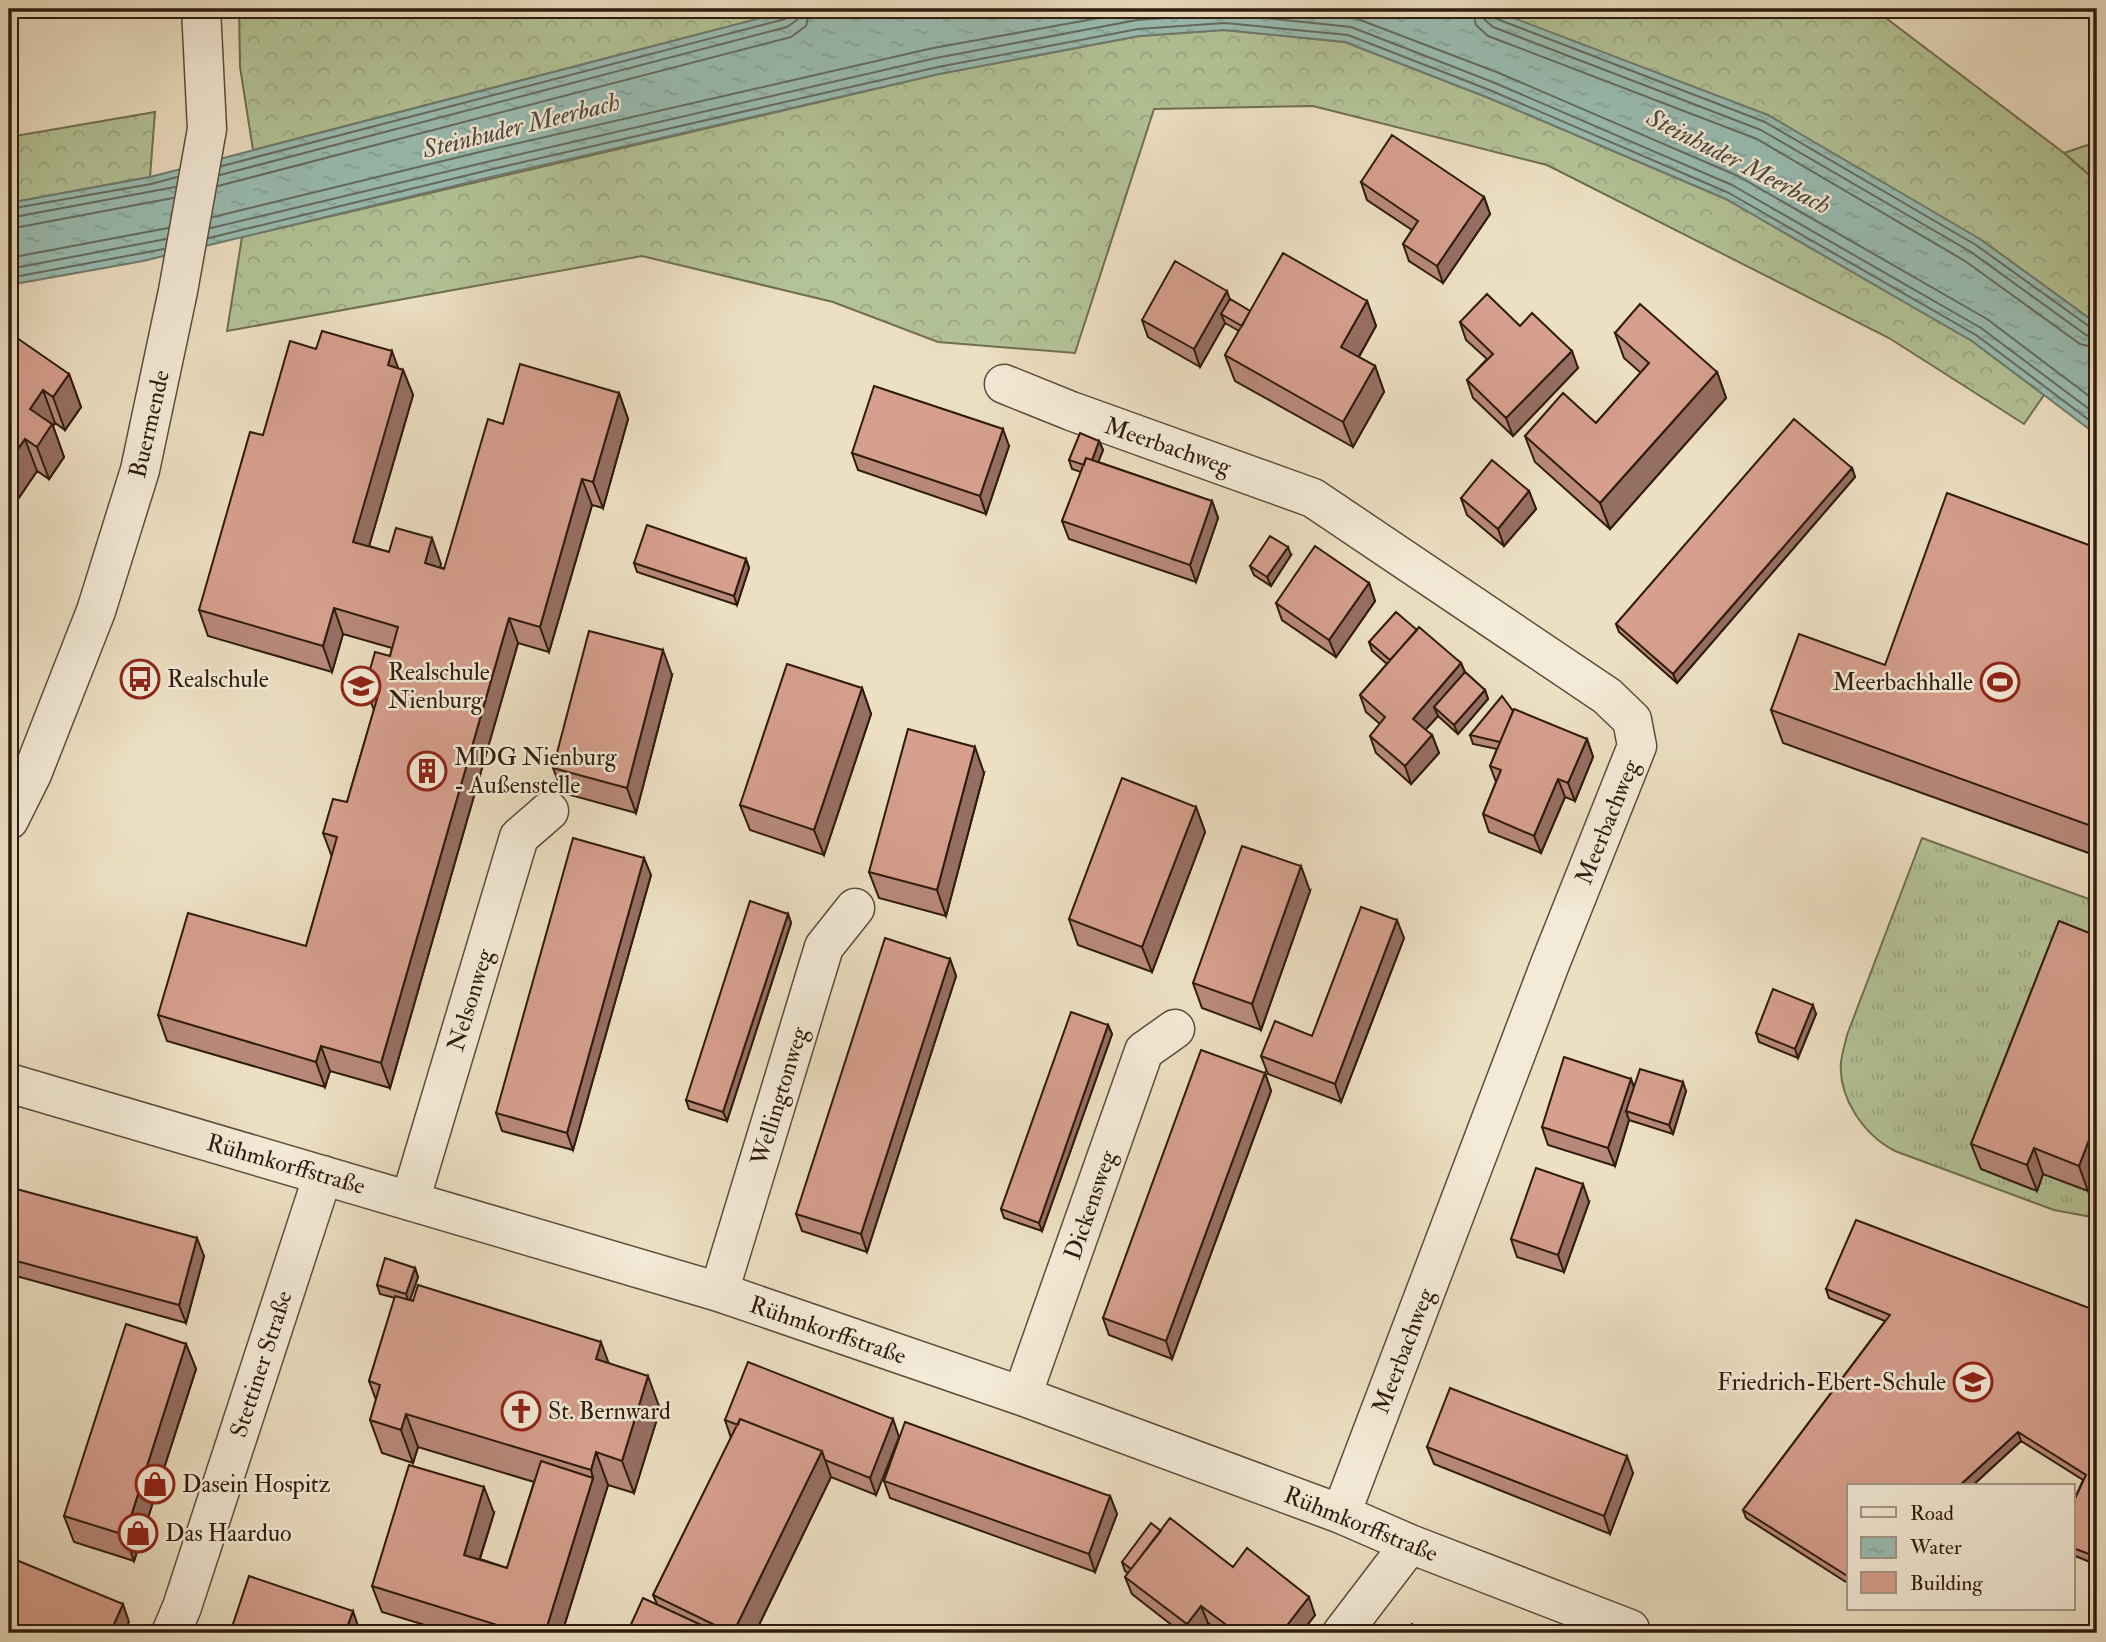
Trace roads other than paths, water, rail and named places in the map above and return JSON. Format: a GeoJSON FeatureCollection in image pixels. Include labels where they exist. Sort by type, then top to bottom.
{"type":"FeatureCollection","features":[{"type":"Feature","properties":{"kind":"street","name":"Buermende"},"geometry":{"type":"LineString","coordinates":[[9,820],[32,774],[96,611],[140,470],[178,291],[207,129],[201,9]]}},
{"type":"Feature","properties":{"kind":"street","name":"Meerbachweg"},"geometry":{"type":"LineString","coordinates":[[1004,384],[1071,411],[1313,498],[1607,696],[1632,719],[1637,746],[1550,964],[1341,1514]]}},
{"type":"Feature","properties":{"kind":"street","name":"Nelsonweg"},"geometry":{"type":"LineString","coordinates":[[410,1201],[519,837],[549,811]]}},
{"type":"Feature","properties":{"kind":"street","name":"Wellingtonweg"},"geometry":{"type":"LineString","coordinates":[[719,1293],[824,947],[855,908]]}},
{"type":"Feature","properties":{"kind":"street","name":"Dickensweg"},"geometry":{"type":"LineString","coordinates":[[1023,1396],[1144,1051],[1175,1029]]}},
{"type":"Feature","properties":{"kind":"street","name":"Rühmkorffstraße"},"geometry":{"type":"LineString","coordinates":[[9,1083],[719,1293],[1023,1396],[1341,1514],[1410,1544],[1630,1629]]}},
{"type":"Feature","properties":{"kind":"street","name":"Stettiner Straße"},"geometry":{"type":"LineString","coordinates":[[171,1633],[323,1175]]}},
{"type":"Feature","properties":{"kind":"street"},"geometry":{"type":"LineString","coordinates":[[1342,1633],[1410,1544]]}},
{"type":"Feature","properties":{"kind":"water","name":"Steinhuder Meerbach"},"geometry":{"type":"Polygon","coordinates":[[[796,9],[1490,9],[1768,115],[1980,239],[2097,324],[2097,435],[1972,341],[1726,199],[1489,98],[1345,42],[1224,30],[1139,36],[939,74],[495,176],[143,261],[9,285],[9,203],[150,177],[796,9]]]}},
{"type":"Feature","properties":{"kind":"place","name":"Realschule"},"geometry":{"type":"Point","coordinates":[140,679]}},
{"type":"Feature","properties":{"kind":"place","name":"Meerbachhalle"},"geometry":{"type":"Point","coordinates":[2000,682]}},
{"type":"Feature","properties":{"kind":"place","name":"Realschule Nienburg"},"geometry":{"type":"Point","coordinates":[361,686]}},
{"type":"Feature","properties":{"kind":"place","name":"MDG Nienburg - Außenstelle"},"geometry":{"type":"Point","coordinates":[427,771]}},
{"type":"Feature","properties":{"kind":"place","name":"Friedrich-Ebert-Schule"},"geometry":{"type":"Point","coordinates":[1973,1382]}},
{"type":"Feature","properties":{"kind":"place","name":"St. Bernward"},"geometry":{"type":"Point","coordinates":[521,1411]}},
{"type":"Feature","properties":{"kind":"place","name":"Dasein Hospitz"},"geometry":{"type":"Point","coordinates":[155,1484]}},
{"type":"Feature","properties":{"kind":"place","name":"Das Haarduo"},"geometry":{"type":"Point","coordinates":[138,1533]}}]}
